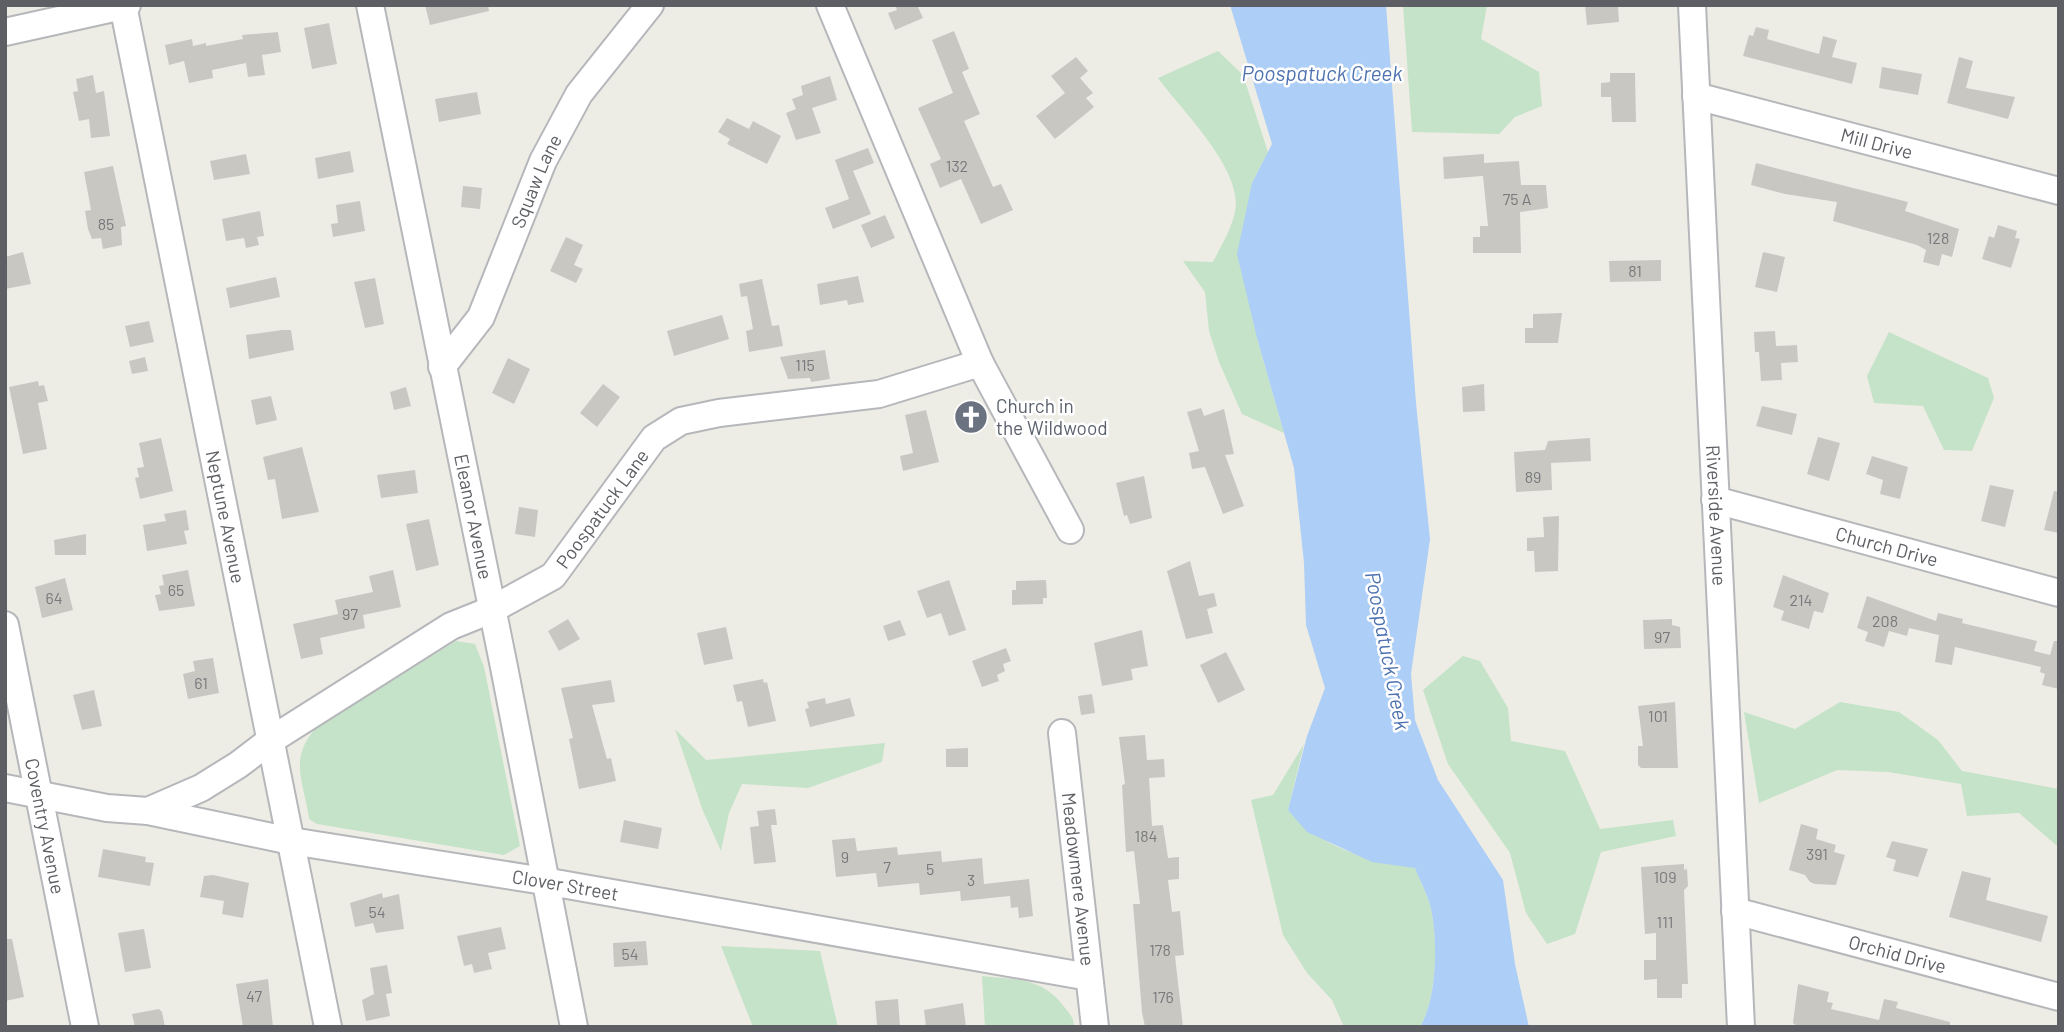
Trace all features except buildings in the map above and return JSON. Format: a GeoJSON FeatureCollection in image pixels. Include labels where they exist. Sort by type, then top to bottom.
{"type":"FeatureCollection","features":[{"type":"Feature","properties":{"kind":"street","name":"Eleanor Avenue"},"geometry":{"type":"LineString","coordinates":[[370,5],[573,1027]]}},
{"type":"Feature","properties":{"kind":"street","name":"Squaw Lane"},"geometry":{"type":"LineString","coordinates":[[442,367],[481,317],[542,160],[579,94],[650,5]]}},
{"type":"Feature","properties":{"kind":"street"},"geometry":{"type":"LineString","coordinates":[[830,5],[980,363],[1070,530]]}},
{"type":"Feature","properties":{"kind":"street","name":"Riverside Avenue"},"geometry":{"type":"LineString","coordinates":[[1692,5],[1741,1027]]}},
{"type":"Feature","properties":{"kind":"street"},"geometry":{"type":"LineString","coordinates":[[5,32],[124,6]]}},
{"type":"Feature","properties":{"kind":"street","name":"Neptune Avenue"},"geometry":{"type":"LineString","coordinates":[[124,6],[328,1027]]}},
{"type":"Feature","properties":{"kind":"street","name":"Mill Drive"},"geometry":{"type":"LineString","coordinates":[[1696,96],[2059,191]]}},
{"type":"Feature","properties":{"kind":"street","name":"Poospatuck Lane"},"geometry":{"type":"LineString","coordinates":[[148,811],[201,788],[271,740],[451,626],[491,610],[553,576],[654,438],[681,421],[719,413],[879,394],[980,363]]}},
{"type":"Feature","properties":{"kind":"street","name":"Church Drive"},"geometry":{"type":"LineString","coordinates":[[1715,500],[2059,593]]}},
{"type":"Feature","properties":{"kind":"street","name":"Coventry Avenue"},"geometry":{"type":"LineString","coordinates":[[5,625],[85,1027]]}},
{"type":"Feature","properties":{"kind":"street","name":"Meadowmere Avenue"},"geometry":{"type":"LineString","coordinates":[[1062,733],[1095,1027]]}},
{"type":"Feature","properties":{"kind":"street"},"geometry":{"type":"LineString","coordinates":[[5,788],[40,796]]}},
{"type":"Feature","properties":{"kind":"street","name":"Clover Street"},"geometry":{"type":"LineString","coordinates":[[40,796],[107,808],[148,811],[291,841],[544,881],[1089,977]]}},
{"type":"Feature","properties":{"kind":"street","name":"Orchid Drive"},"geometry":{"type":"LineString","coordinates":[[1735,911],[2059,998]]}},
{"type":"Feature","properties":{"kind":"green space"},"geometry":{"type":"Polygon","coordinates":[[[1403,5],[1487,5],[1481,39],[1539,72],[1542,106],[1515,117],[1499,134],[1412,132],[1403,5]]]}},
{"type":"Feature","properties":{"kind":"green space"},"geometry":{"type":"Polygon","coordinates":[[[1218,51],[1243,75],[1268,152],[1252,183],[1257,338],[1284,433],[1242,414],[1219,362],[1209,331],[1205,292],[1183,261],[1213,262],[1233,219],[1235,196],[1221,160],[1158,78],[1218,51]]]}},
{"type":"Feature","properties":{"kind":"green space"},"geometry":{"type":"Polygon","coordinates":[[[1889,332],[1988,378],[1994,398],[1972,451],[1944,450],[1923,406],[1874,403],[1867,376],[1889,332]]]}},
{"type":"Feature","properties":{"kind":"green space"},"geometry":{"type":"Polygon","coordinates":[[[456,641],[475,644],[484,667],[520,846],[504,855],[317,824],[309,819],[300,760],[307,739],[316,728],[456,641]]]}},
{"type":"Feature","properties":{"kind":"green space"},"geometry":{"type":"Polygon","coordinates":[[[1463,656],[1480,661],[1508,708],[1511,741],[1565,751],[1600,829],[1673,820],[1676,836],[1601,852],[1575,934],[1547,944],[1526,913],[1510,853],[1448,764],[1423,690],[1463,656]]]}},
{"type":"Feature","properties":{"kind":"green space"},"geometry":{"type":"Polygon","coordinates":[[[1840,702],[1899,712],[1938,740],[1962,771],[2059,789],[2059,844],[2056,845],[2019,813],[1967,816],[1961,784],[1888,772],[1837,770],[1759,803],[1744,712],[1795,729],[1840,702]]]}},
{"type":"Feature","properties":{"kind":"green space"},"geometry":{"type":"Polygon","coordinates":[[[675,729],[706,760],[885,743],[882,762],[808,788],[742,784],[729,813],[721,851],[703,811],[675,729]]]}},
{"type":"Feature","properties":{"kind":"green space"},"geometry":{"type":"Polygon","coordinates":[[[1304,744],[1288,810],[1315,834],[1330,843],[1379,861],[1415,867],[1426,893],[1433,922],[1435,953],[1430,1001],[1420,1027],[1344,1027],[1332,1000],[1307,973],[1283,935],[1251,800],[1273,795],[1304,744]]]}},
{"type":"Feature","properties":{"kind":"green space"},"geometry":{"type":"Polygon","coordinates":[[[721,946],[820,951],[838,1027],[753,1027],[721,946]]]}},
{"type":"Feature","properties":{"kind":"green space"},"geometry":{"type":"Polygon","coordinates":[[[982,976],[1028,982],[1048,990],[1070,1014],[1074,1027],[985,1027],[982,976]]]}},
{"type":"Feature","properties":{"kind":"water","name":"Poospatuck Creek"},"geometry":{"type":"Polygon","coordinates":[[[1230,5],[1386,5],[1416,403],[1430,539],[1411,674],[1415,720],[1438,780],[1503,880],[1515,964],[1529,1027],[1420,1027],[1433,986],[1435,937],[1430,904],[1415,868],[1372,862],[1307,832],[1288,810],[1307,736],[1325,688],[1306,625],[1304,563],[1294,468],[1257,338],[1237,254],[1252,183],[1272,144],[1230,5]]]}},
{"type":"Feature","properties":{"kind":"place","name":"Church in the Wildwood"},"geometry":{"type":"Point","coordinates":[971,417]}}]}
